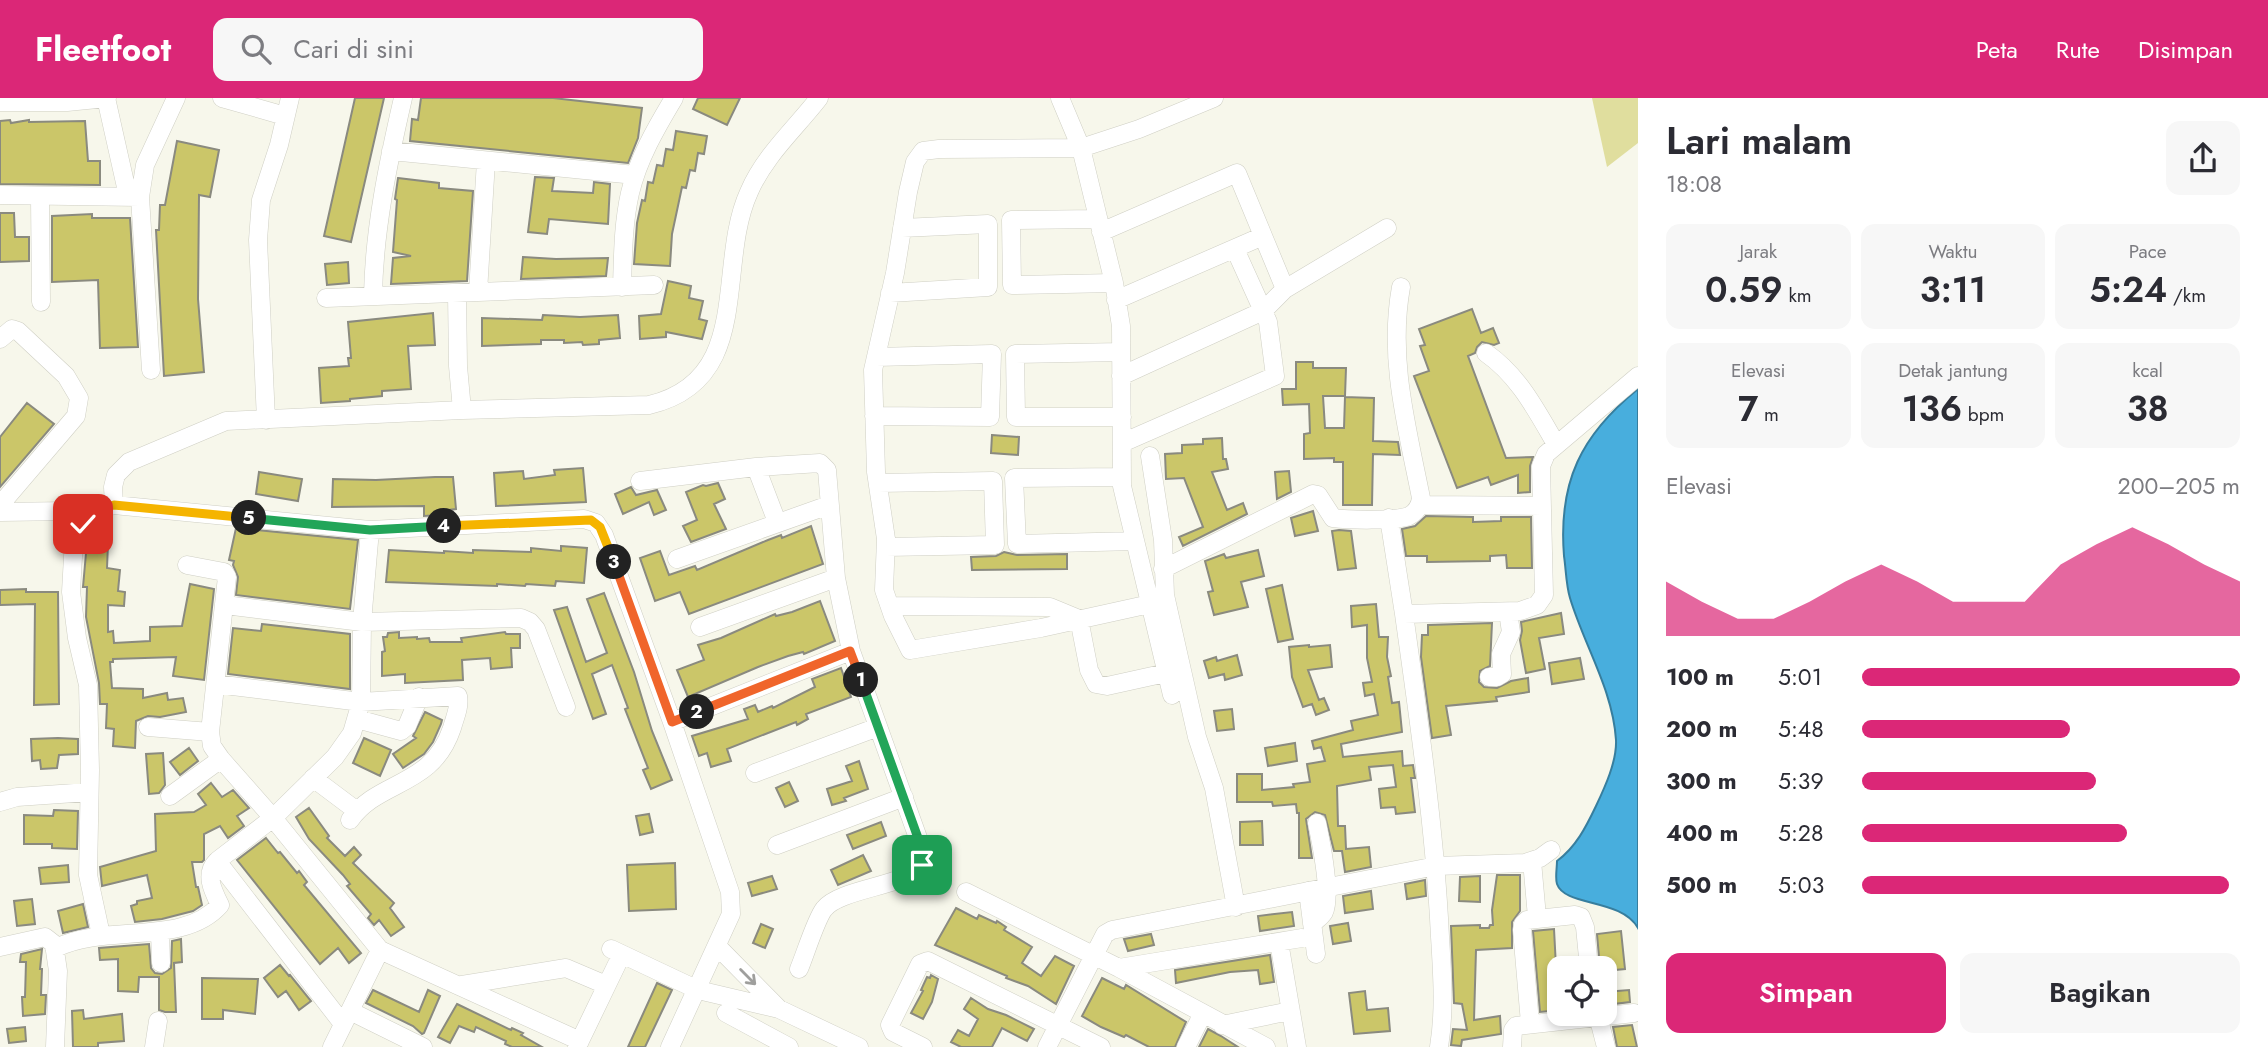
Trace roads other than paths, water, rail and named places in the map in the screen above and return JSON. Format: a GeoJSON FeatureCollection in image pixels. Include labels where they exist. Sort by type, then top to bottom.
{"type":"FeatureCollection","features":[{"type":"Feature","properties":{"kind":"street"},"geometry":{"type":"LineString","coordinates":[[0,102],[67,102],[106,98],[134,196],[151,370]]}},
{"type":"Feature","properties":{"kind":"street"},"geometry":{"type":"LineString","coordinates":[[134,196],[145,165],[176,98]]}},
{"type":"Feature","properties":{"kind":"street"},"geometry":{"type":"LineString","coordinates":[[222,98],[285,116]]}},
{"type":"Feature","properties":{"kind":"street"},"geometry":{"type":"LineString","coordinates":[[266,420],[258,240],[261,200],[290,98]]}},
{"type":"Feature","properties":{"kind":"street"},"geometry":{"type":"LineString","coordinates":[[373,296],[374,260],[391,151],[403,98]]}},
{"type":"Feature","properties":{"kind":"street"},"geometry":{"type":"LineString","coordinates":[[622,286],[626,215],[635,175],[674,98]]}},
{"type":"Feature","properties":{"kind":"street"},"geometry":{"type":"LineString","coordinates":[[114,505],[113,487],[116,475],[129,462],[226,421],[649,405],[674,397],[697,381],[716,355],[726,318],[739,224],[748,193],[777,147],[819,98]]}},
{"type":"Feature","properties":{"kind":"street"},"geometry":{"type":"LineString","coordinates":[[1059,98],[1081,148],[1115,291],[1121,326],[1122,486],[1172,695]]}},
{"type":"Feature","properties":{"kind":"street"},"geometry":{"type":"LineString","coordinates":[[1150,604],[1041,628],[910,650],[884,590],[886,547],[878,483],[873,370],[915,162],[919,156],[928,149],[1081,148],[1139,129],[1214,98]]}},
{"type":"Feature","properties":{"kind":"street"},"geometry":{"type":"LineString","coordinates":[[391,151],[635,175]]}},
{"type":"Feature","properties":{"kind":"street"},"geometry":{"type":"LineString","coordinates":[[478,292],[486,161]]}},
{"type":"Feature","properties":{"kind":"street"},"geometry":{"type":"LineString","coordinates":[[1264,236],[1235,249],[1115,291],[1012,285],[1011,220],[1100,225],[1237,173],[1264,236],[1285,289]]}},
{"type":"Feature","properties":{"kind":"street"},"geometry":{"type":"LineString","coordinates":[[0,195],[134,196]]}},
{"type":"Feature","properties":{"kind":"street"},"geometry":{"type":"LineString","coordinates":[[40,197],[41,302]]}},
{"type":"Feature","properties":{"kind":"street"},"geometry":{"type":"LineString","coordinates":[[890,293],[988,287],[988,224],[902,228]]}},
{"type":"Feature","properties":{"kind":"street"},"geometry":{"type":"LineString","coordinates":[[1121,376],[1263,311],[1285,289],[1387,228]]}},
{"type":"Feature","properties":{"kind":"street"},"geometry":{"type":"LineString","coordinates":[[1122,443],[1275,376],[1268,322],[1235,249]]}},
{"type":"Feature","properties":{"kind":"street"},"geometry":{"type":"LineString","coordinates":[[326,298],[654,285]]}},
{"type":"Feature","properties":{"kind":"street"},"geometry":{"type":"LineString","coordinates":[[1163,569],[1313,494],[1318,495],[1334,518],[1389,518],[1410,515],[1420,505],[1421,498],[1398,387],[1396,343],[1401,287]]}},
{"type":"Feature","properties":{"kind":"street"},"geometry":{"type":"LineString","coordinates":[[457,293],[458,366],[462,410]]}},
{"type":"Feature","properties":{"kind":"street"},"geometry":{"type":"LineString","coordinates":[[0,339],[12,329],[18,331],[66,376],[79,398],[76,416],[0,505]]}},
{"type":"Feature","properties":{"kind":"street"},"geometry":{"type":"LineString","coordinates":[[1121,352],[1015,354],[1016,417],[1122,417]]}},
{"type":"Feature","properties":{"kind":"street"},"geometry":{"type":"LineString","coordinates":[[1486,353],[1501,363],[1518,383],[1556,444]]}},
{"type":"Feature","properties":{"kind":"street"},"geometry":{"type":"LineString","coordinates":[[874,416],[990,417],[992,354],[876,357]]}},
{"type":"Feature","properties":{"kind":"street"},"geometry":{"type":"LineString","coordinates":[[1404,614],[1508,611],[1532,608],[1542,600],[1541,466],[1546,454],[1638,376]]}},
{"type":"Feature","properties":{"kind":"street"},"geometry":{"type":"LineString","coordinates":[[1150,456],[1163,540],[1165,595],[1197,737],[1214,788],[1236,907]]}},
{"type":"Feature","properties":{"kind":"street"},"geometry":{"type":"LineString","coordinates":[[640,481],[756,467],[820,463],[827,470],[836,578],[850,651],[924,859],[922,865],[910,874],[835,901],[824,909],[799,969]]}},
{"type":"Feature","properties":{"kind":"street"},"geometry":{"type":"LineString","coordinates":[[756,467],[778,522]]}},
{"type":"Feature","properties":{"kind":"street"},"geometry":{"type":"LineString","coordinates":[[1122,477],[1014,478],[1017,544],[1135,541]]}},
{"type":"Feature","properties":{"kind":"street"},"geometry":{"type":"LineString","coordinates":[[878,483],[993,481],[995,545],[886,547]]}},
{"type":"Feature","properties":{"kind":"street"},"geometry":{"type":"LineString","coordinates":[[101,935],[88,875],[88,685],[74,618],[71,580],[77,532],[94,515],[103,508],[114,505],[370,530],[584,519],[596,523],[604,535],[730,892],[731,914],[670,1047]]}},
{"type":"Feature","properties":{"kind":"street"},"geometry":{"type":"LineString","coordinates":[[677,559],[829,505]]}},
{"type":"Feature","properties":{"kind":"street"},"geometry":{"type":"LineString","coordinates":[[1420,505],[1542,506]]}},
{"type":"Feature","properties":{"kind":"street"},"geometry":{"type":"LineString","coordinates":[[0,512],[68,511],[94,515]]}},
{"type":"Feature","properties":{"kind":"street"},"geometry":{"type":"LineString","coordinates":[[1389,518],[1425,768],[1436,866],[1443,977],[1439,1047]]}},
{"type":"Feature","properties":{"kind":"street"},"geometry":{"type":"LineString","coordinates":[[220,905],[210,877],[211,867],[274,818],[341,750],[359,710],[362,622],[370,530]]}},
{"type":"Feature","properties":{"kind":"street"},"geometry":{"type":"LineString","coordinates":[[187,565],[224,572],[227,577],[210,732],[212,747],[274,818],[380,950],[462,985],[579,1044],[606,985],[614,957],[698,990],[779,1009],[859,1047]]}},
{"type":"Feature","properties":{"kind":"street"},"geometry":{"type":"LineString","coordinates":[[700,627],[836,578]]}},
{"type":"Feature","properties":{"kind":"street"},"geometry":{"type":"LineString","coordinates":[[225,605],[362,622],[521,618],[536,629],[566,706]]}},
{"type":"Feature","properties":{"kind":"street"},"geometry":{"type":"LineString","coordinates":[[890,606],[1050,607],[1079,619]]}},
{"type":"Feature","properties":{"kind":"street"},"geometry":{"type":"LineString","coordinates":[[1489,677],[1502,674],[1501,654],[1511,632],[1508,611]]}},
{"type":"Feature","properties":{"kind":"street"},"geometry":{"type":"LineString","coordinates":[[1079,619],[1089,670],[1096,684],[1107,686],[1166,673]]}},
{"type":"Feature","properties":{"kind":"street"},"geometry":{"type":"LineString","coordinates":[[672,722],[850,651]]}},
{"type":"Feature","properties":{"kind":"street"},"geometry":{"type":"LineString","coordinates":[[216,684],[359,710],[401,731],[407,726],[419,697]]}},
{"type":"Feature","properties":{"kind":"street"},"geometry":{"type":"LineString","coordinates":[[313,778],[353,816],[368,802],[418,774],[435,760],[446,744],[459,708],[459,697],[419,697],[359,710]]}},
{"type":"Feature","properties":{"kind":"street"},"geometry":{"type":"LineString","coordinates":[[148,727],[210,732]]}},
{"type":"Feature","properties":{"kind":"street"},"geometry":{"type":"LineString","coordinates":[[755,773],[878,727]]}},
{"type":"Feature","properties":{"kind":"street"},"geometry":{"type":"LineString","coordinates":[[170,796],[221,759]]}},
{"type":"Feature","properties":{"kind":"street"},"geometry":{"type":"LineString","coordinates":[[0,802],[17,797],[89,792]]}},
{"type":"Feature","properties":{"kind":"street"},"geometry":{"type":"LineString","coordinates":[[777,845],[904,797]]}},
{"type":"Feature","properties":{"kind":"street"},"geometry":{"type":"LineString","coordinates":[[1119,968],[1279,942],[1307,931],[1325,910],[1317,890],[1325,870],[1317,823]]}},
{"type":"Feature","properties":{"kind":"street"},"geometry":{"type":"LineString","coordinates":[[1047,1047],[1093,955],[1105,934],[1112,930],[1436,866],[1532,861],[1551,850]]}},
{"type":"Feature","properties":{"kind":"street"},"geometry":{"type":"LineString","coordinates":[[1532,861],[1537,918]]}},
{"type":"Feature","properties":{"kind":"street"},"geometry":{"type":"LineString","coordinates":[[217,862],[243,897],[346,1018],[424,1047]]}},
{"type":"Feature","properties":{"kind":"street"},"geometry":{"type":"LineString","coordinates":[[966,892],[1119,968],[1266,1047]]}},
{"type":"Feature","properties":{"kind":"street"},"geometry":{"type":"LineString","coordinates":[[56,948],[101,935],[160,931],[200,921],[220,905],[243,897]]}},
{"type":"Feature","properties":{"kind":"street"},"geometry":{"type":"LineString","coordinates":[[1530,1023],[1523,924],[1527,920],[1537,918],[1575,915],[1581,917],[1585,927],[1588,956]]}},
{"type":"Feature","properties":{"kind":"street"},"geometry":{"type":"LineString","coordinates":[[160,931],[161,963]]}},
{"type":"Feature","properties":{"kind":"street"},"geometry":{"type":"LineString","coordinates":[[1307,931],[1316,954]]}},
{"type":"Feature","properties":{"kind":"street"},"geometry":{"type":"LineString","coordinates":[[0,947],[45,937],[54,944],[58,1008],[55,1047]]}},
{"type":"Feature","properties":{"kind":"street"},"geometry":{"type":"LineString","coordinates":[[1279,942],[1297,1047]]}},
{"type":"Feature","properties":{"kind":"street"},"geometry":{"type":"LineString","coordinates":[[717,946],[779,1009]]}},
{"type":"Feature","properties":{"kind":"street"},"geometry":{"type":"LineString","coordinates":[[332,1047],[380,950]]}},
{"type":"Feature","properties":{"kind":"street"},"geometry":{"type":"LineString","coordinates":[[923,1047],[893,1032],[890,1025],[923,962],[928,961],[1101,1047]]}},
{"type":"Feature","properties":{"kind":"street"},"geometry":{"type":"LineString","coordinates":[[462,985],[566,968],[606,985]]}},
{"type":"Feature","properties":{"kind":"street"},"geometry":{"type":"LineString","coordinates":[[1223,1025],[1290,1012]]}},
{"type":"Feature","properties":{"kind":"street"},"geometry":{"type":"LineString","coordinates":[[726,1013],[789,1047]]}},
{"type":"Feature","properties":{"kind":"street"},"geometry":{"type":"LineString","coordinates":[[1617,1014],[1634,1013]]}},
{"type":"Feature","properties":{"kind":"street"},"geometry":{"type":"LineString","coordinates":[[1186,1047],[1202,1014]]}},
{"type":"Feature","properties":{"kind":"street"},"geometry":{"type":"LineString","coordinates":[[155,1047],[158,1021]]}},
{"type":"Feature","properties":{"kind":"street"},"geometry":{"type":"LineString","coordinates":[[1513,1047],[1513,1030],[1516,1026],[1547,1021]]}},
{"type":"Feature","properties":{"kind":"street"},"geometry":{"type":"LineString","coordinates":[[1599,1026],[1606,1047]]}},
{"type":"Feature","properties":{"kind":"water"},"geometry":{"type":"Polygon","coordinates":[[[1638,389],[1638,928],[1630,918],[1619,912],[1562,891],[1556,876],[1557,861],[1580,836],[1603,791],[1616,748],[1610,703],[1569,593],[1564,556],[1565,505],[1577,462],[1588,443],[1618,406],[1638,389]]]}}]}
